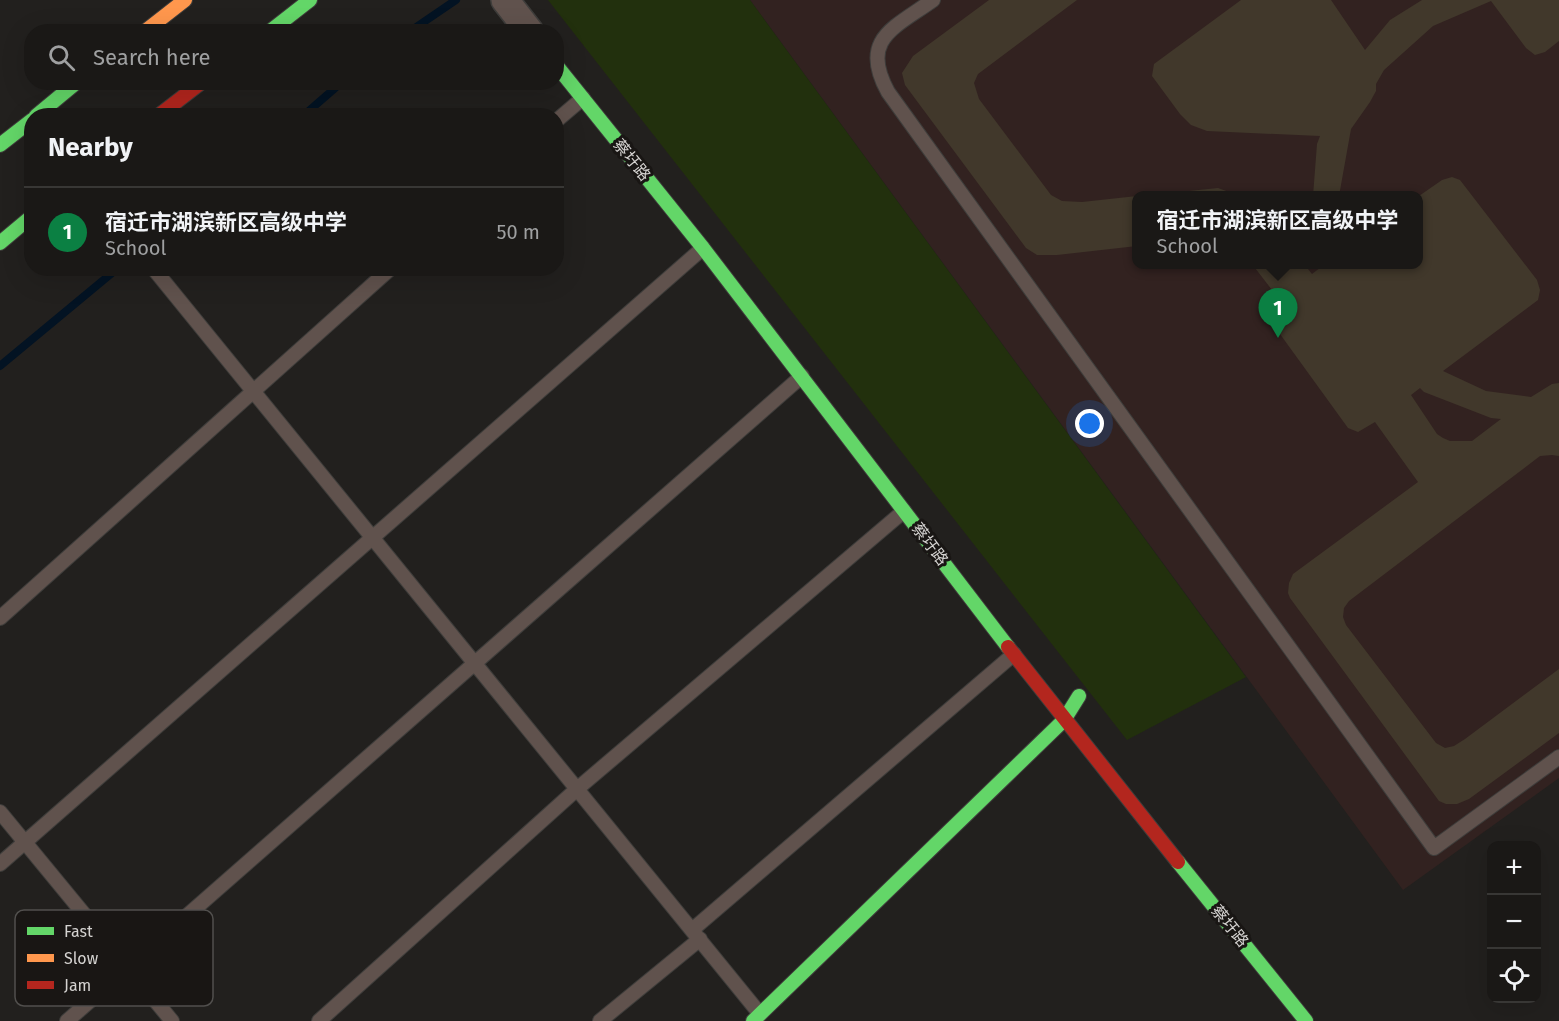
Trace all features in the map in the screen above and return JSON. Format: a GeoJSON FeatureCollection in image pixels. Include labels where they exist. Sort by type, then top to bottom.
{"type":"FeatureCollection","features":[{"type":"Feature","properties":{"kind":"main road"},"geometry":{"type":"LineString","coordinates":[[154,24],[185,0]]}},
{"type":"Feature","properties":{"kind":"main road"},"geometry":{"type":"LineString","coordinates":[[279,24],[310,0]]}},
{"type":"Feature","properties":{"kind":"main road","name":"蔡圩路"},"geometry":{"type":"LineString","coordinates":[[564,75],[703,248],[1065,720],[1306,1021]]}},
{"type":"Feature","properties":{"kind":"main road"},"geometry":{"type":"LineString","coordinates":[[46,108],[67,90]]}},
{"type":"Feature","properties":{"kind":"main road"},"geometry":{"type":"LineString","coordinates":[[168,108],[192,90]]}},
{"type":"Feature","properties":{"kind":"main road"},"geometry":{"type":"LineString","coordinates":[[0,145],[24,126]]}},
{"type":"Feature","properties":{"kind":"main road"},"geometry":{"type":"LineString","coordinates":[[0,243],[24,223]]}},
{"type":"Feature","properties":{"kind":"main road"},"geometry":{"type":"LineString","coordinates":[[757,1018],[1065,720],[1079,696]]}},
{"type":"Feature","properties":{"kind":"street"},"geometry":{"type":"LineString","coordinates":[[505,0],[524,24]]}},
{"type":"Feature","properties":{"kind":"lane"},"geometry":{"type":"LineString","coordinates":[[933,0],[891,30],[882,40],[876,53],[876,65],[888,92],[1434,848],[1559,757]]}},
{"type":"Feature","properties":{"kind":"lane"},"geometry":{"type":"LineString","coordinates":[[564,114],[583,98]]}},
{"type":"Feature","properties":{"kind":"lane"},"geometry":{"type":"LineString","coordinates":[[0,864],[703,248]]}},
{"type":"Feature","properties":{"kind":"lane"},"geometry":{"type":"LineString","coordinates":[[159,276],[696,935],[757,1018]]}},
{"type":"Feature","properties":{"kind":"lane"},"geometry":{"type":"LineString","coordinates":[[0,618],[383,276]]}},
{"type":"Feature","properties":{"kind":"lane"},"geometry":{"type":"LineString","coordinates":[[194,910],[802,376]]}},
{"type":"Feature","properties":{"kind":"lane"},"geometry":{"type":"LineString","coordinates":[[319,1021],[577,789],[904,511]]}},
{"type":"Feature","properties":{"kind":"lane"},"geometry":{"type":"LineString","coordinates":[[600,1021],[1014,654]]}},
{"type":"Feature","properties":{"kind":"lane"},"geometry":{"type":"LineString","coordinates":[[0,812],[81,910]]}},
{"type":"Feature","properties":{"kind":"lane"},"geometry":{"type":"LineString","coordinates":[[67,1021],[84,1006]]}},
{"type":"Feature","properties":{"kind":"lane"},"geometry":{"type":"LineString","coordinates":[[160,1006],[172,1021]]}},
{"type":"Feature","properties":{"kind":"shaded area"},"geometry":{"type":"Polygon","coordinates":[[[750,0],[1559,0],[1559,778],[1403,890],[750,0]]]}},
{"type":"Feature","properties":{"kind":"green space"},"geometry":{"type":"Polygon","coordinates":[[[548,0],[750,0],[1246,677],[1127,740],[548,0]]]}},
{"type":"Feature","properties":{"kind":"building"},"geometry":{"type":"Polygon","coordinates":[[[989,0],[1077,0],[978,74],[974,83],[979,99],[1051,195],[1062,201],[1082,202],[1132,197],[1132,247],[1057,255],[1037,255],[1026,248],[905,85],[902,73],[913,56],[989,0]]]}},
{"type":"Feature","properties":{"kind":"building"},"geometry":{"type":"Polygon","coordinates":[[[1241,0],[1331,0],[1365,50],[1390,20],[1422,0],[1559,0],[1559,41],[1545,52],[1535,55],[1526,48],[1491,1],[1433,26],[1384,70],[1376,84],[1376,91],[1370,102],[1351,129],[1340,191],[1313,191],[1317,144],[1320,136],[1207,131],[1191,125],[1152,76],[1154,64],[1241,0]]]}},
{"type":"Feature","properties":{"kind":"building"},"geometry":{"type":"Polygon","coordinates":[[[1452,177],[1460,180],[1537,280],[1540,290],[1538,300],[1443,371],[1486,391],[1531,397],[1552,384],[1559,383],[1559,456],[1540,456],[1349,601],[1344,608],[1343,617],[1346,625],[1436,743],[1445,748],[1454,746],[1465,739],[1559,669],[1559,733],[1469,799],[1457,804],[1446,804],[1439,801],[1288,593],[1293,574],[1418,482],[1375,422],[1358,432],[1348,428],[1272,323],[1270,310],[1279,299],[1256,269],[1308,269],[1312,274],[1318,269],[1423,269],[1423,193],[1442,180],[1452,177]],[[1420,388],[1411,395],[1437,434],[1450,441],[1472,441],[1501,419],[1491,418],[1424,392],[1420,388]]]}},
{"type":"Feature","properties":{"kind":"building"},"geometry":{"type":"Polygon","coordinates":[[[1218,188],[1226,191],[1189,191],[1218,188]]]}},
{"type":"Feature","properties":{"kind":"waterway"},"geometry":{"type":"LineString","coordinates":[[421,24],[456,0]]}},
{"type":"Feature","properties":{"kind":"waterway"},"geometry":{"type":"LineString","coordinates":[[312,108],[333,90]]}},
{"type":"Feature","properties":{"kind":"waterway"},"geometry":{"type":"LineString","coordinates":[[0,366],[108,276]]}},
{"type":"Feature","properties":{"kind":"traffic: fast"},"geometry":{"type":"LineString","coordinates":[[279,24],[310,0]]}},
{"type":"Feature","properties":{"kind":"traffic: fast"},"geometry":{"type":"LineString","coordinates":[[564,75],[703,248],[1008,647]]}},
{"type":"Feature","properties":{"kind":"traffic: fast"},"geometry":{"type":"LineString","coordinates":[[46,108],[67,90]]}},
{"type":"Feature","properties":{"kind":"traffic: fast"},"geometry":{"type":"LineString","coordinates":[[0,145],[24,126]]}},
{"type":"Feature","properties":{"kind":"traffic: fast"},"geometry":{"type":"LineString","coordinates":[[0,243],[24,223]]}},
{"type":"Feature","properties":{"kind":"traffic: fast"},"geometry":{"type":"LineString","coordinates":[[753,1021],[1064,720],[1079,696]]}},
{"type":"Feature","properties":{"kind":"traffic: fast"},"geometry":{"type":"LineString","coordinates":[[1178,862],[1306,1021]]}},
{"type":"Feature","properties":{"kind":"traffic: slow"},"geometry":{"type":"LineString","coordinates":[[154,24],[185,0]]}},
{"type":"Feature","properties":{"kind":"traffic: jam"},"geometry":{"type":"LineString","coordinates":[[168,108],[192,90]]}},
{"type":"Feature","properties":{"kind":"traffic: jam"},"geometry":{"type":"LineString","coordinates":[[1008,647],[1178,862]]}},
{"type":"Feature","properties":{"kind":"place","name":"宿迁市湖滨新区高级中学"},"geometry":{"type":"Point","coordinates":[1278,338]}}]}
